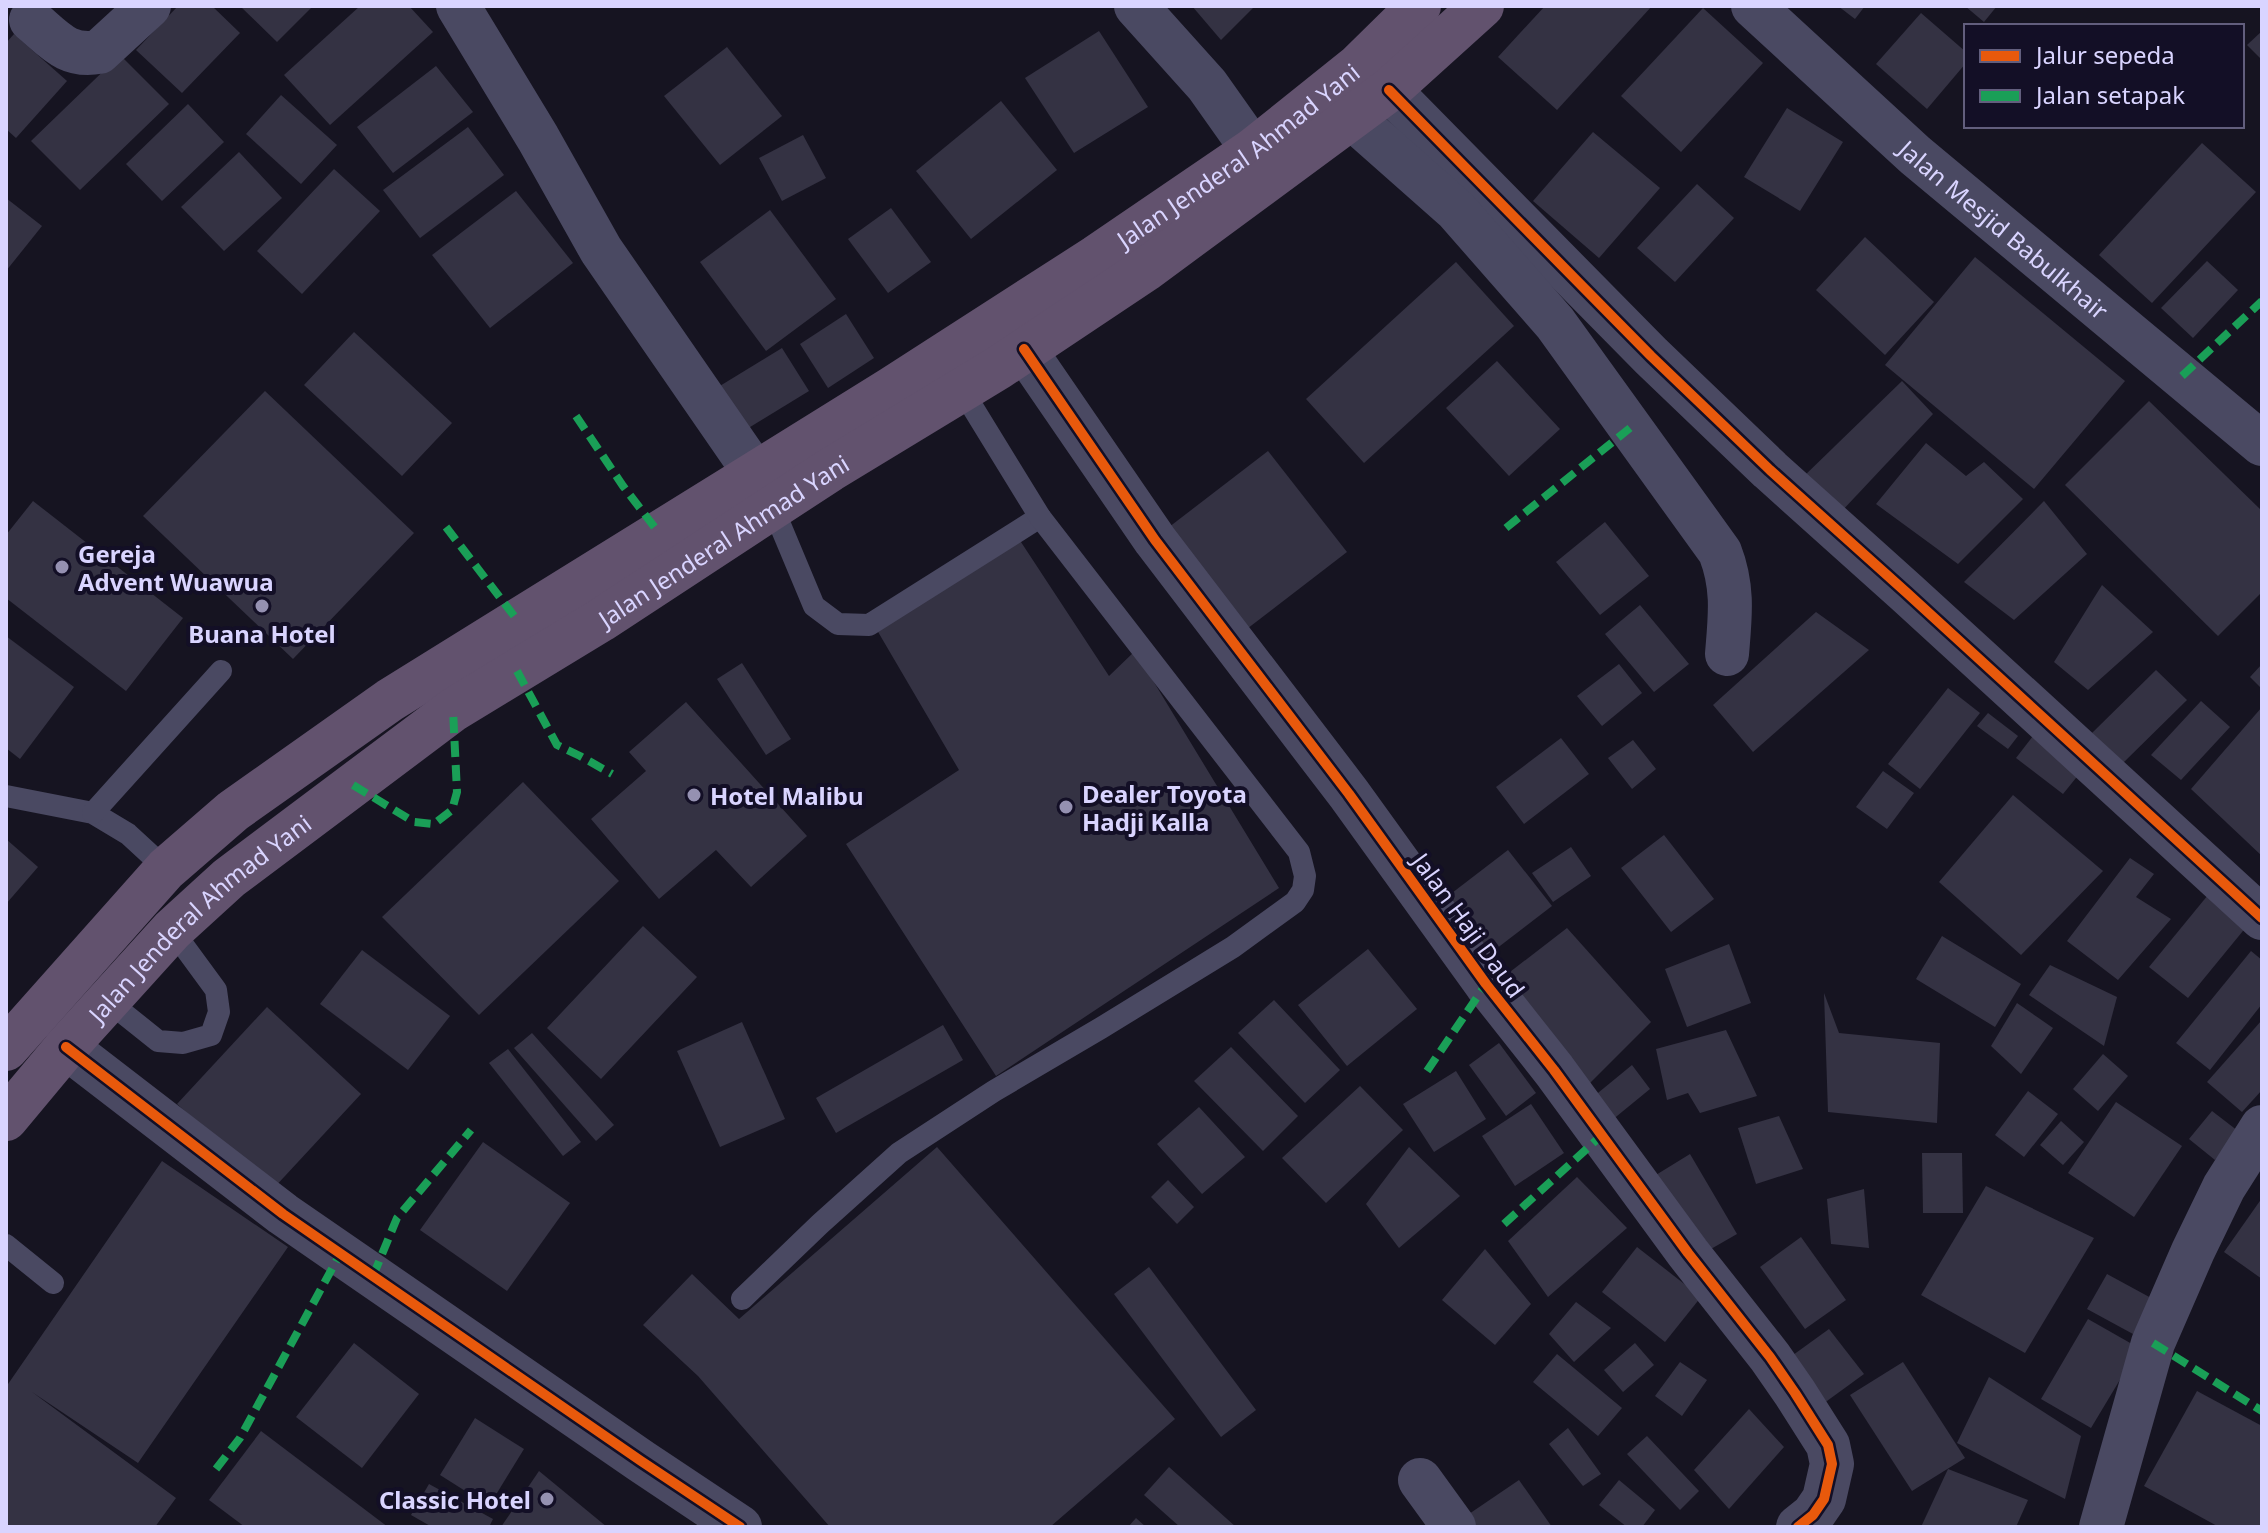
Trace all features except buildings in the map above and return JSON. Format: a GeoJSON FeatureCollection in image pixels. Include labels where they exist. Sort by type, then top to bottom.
{"type":"FeatureCollection","features":[{"type":"Feature","properties":{"kind":"highway","name":"Jalan Jenderal Ahmad Yani"},"geometry":{"type":"LineString","coordinates":[[6,1049],[166,869],[233,811],[390,700],[764,490],[902,404],[1096,257],[1253,150],[1358,66],[1419,6]]}},
{"type":"Feature","properties":{"kind":"highway","name":"Jalan Jenderal Ahmad Yani"},"geometry":{"type":"LineString","coordinates":[[902,404],[962,390],[1145,270],[1389,90],[1482,6]]}},
{"type":"Feature","properties":{"kind":"highway","name":"Jalan Jenderal Ahmad Yani"},"geometry":{"type":"LineString","coordinates":[[6,1119],[66,1047],[172,930],[229,878],[453,710],[601,620],[764,490]]}},
{"type":"Feature","properties":{"kind":"street"},"geometry":{"type":"LineString","coordinates":[[31,20],[67,49],[76,54],[88,54],[99,52],[149,6]]}},
{"type":"Feature","properties":{"kind":"street"},"geometry":{"type":"LineString","coordinates":[[458,6],[601,250],[764,490]]}},
{"type":"Feature","properties":{"kind":"street"},"geometry":{"type":"LineString","coordinates":[[1136,6],[1207,85],[1253,150]]}},
{"type":"Feature","properties":{"kind":"street","name":"Jalan Mesjid Babulkhair"},"geometry":{"type":"LineString","coordinates":[[1753,6],[1915,155],[2262,444]]}},
{"type":"Feature","properties":{"kind":"street"},"geometry":{"type":"LineString","coordinates":[[1389,90],[1651,356],[1770,470],[2262,918]]}},
{"type":"Feature","properties":{"kind":"street"},"geometry":{"type":"LineString","coordinates":[[1352,118],[1456,210],[1555,323],[1720,552],[1731,597],[1727,654]]}},
{"type":"Feature","properties":{"kind":"street","name":"Jalan Haji Daud"},"geometry":{"type":"LineString","coordinates":[[1024,349],[1155,540],[1349,794],[1486,984],[1795,1393],[1828,1445],[1832,1464],[1824,1499],[1813,1515],[1798,1527]]}},
{"type":"Feature","properties":{"kind":"street"},"geometry":{"type":"LineString","coordinates":[[66,1047],[283,1214],[740,1527]]}},
{"type":"Feature","properties":{"kind":"street"},"geometry":{"type":"LineString","coordinates":[[2101,1527],[2153,1343],[2224,1187],[2262,1127]]}},
{"type":"Feature","properties":{"kind":"street"},"geometry":{"type":"LineString","coordinates":[[1420,1480],[1454,1527]]}},
{"type":"Feature","properties":{"kind":"lane"},"geometry":{"type":"LineString","coordinates":[[742,1299],[899,1153],[994,1091],[1233,947],[1295,902],[1303,890],[1305,876],[1299,852],[1040,517],[962,390]]}},
{"type":"Feature","properties":{"kind":"lane"},"geometry":{"type":"LineString","coordinates":[[764,490],[814,606],[838,624],[869,625],[1040,517]]}},
{"type":"Feature","properties":{"kind":"lane"},"geometry":{"type":"LineString","coordinates":[[93,813],[221,671]]}},
{"type":"Feature","properties":{"kind":"lane"},"geometry":{"type":"LineString","coordinates":[[6,796],[93,813],[128,834],[166,869]]}},
{"type":"Feature","properties":{"kind":"lane"},"geometry":{"type":"LineString","coordinates":[[108,1001],[158,1041],[183,1043],[211,1035],[219,1012],[216,990],[172,930]]}},
{"type":"Feature","properties":{"kind":"lane"},"geometry":{"type":"LineString","coordinates":[[6,1245],[53,1283]]}},
{"type":"Feature","properties":{"kind":"marked path"},"geometry":{"type":"LineString","coordinates":[[2182,376],[2262,301]]}},
{"type":"Feature","properties":{"kind":"marked path"},"geometry":{"type":"LineString","coordinates":[[576,416],[659,533]]}},
{"type":"Feature","properties":{"kind":"marked path"},"geometry":{"type":"LineString","coordinates":[[1506,528],[1630,428]]}},
{"type":"Feature","properties":{"kind":"marked path"},"geometry":{"type":"LineString","coordinates":[[446,527],[518,621]]}},
{"type":"Feature","properties":{"kind":"marked path"},"geometry":{"type":"LineString","coordinates":[[517,671],[557,745],[612,774]]}},
{"type":"Feature","properties":{"kind":"marked path"},"geometry":{"type":"LineString","coordinates":[[353,785],[414,822],[434,824],[452,810],[457,792],[453,710]]}},
{"type":"Feature","properties":{"kind":"marked path"},"geometry":{"type":"LineString","coordinates":[[1427,1071],[1486,984]]}},
{"type":"Feature","properties":{"kind":"marked path"},"geometry":{"type":"LineString","coordinates":[[373,1276],[397,1218],[471,1130]]}},
{"type":"Feature","properties":{"kind":"marked path"},"geometry":{"type":"LineString","coordinates":[[1504,1224],[1602,1135],[1606,1141]]}},
{"type":"Feature","properties":{"kind":"marked path"},"geometry":{"type":"LineString","coordinates":[[216,1469],[240,1438],[340,1254]]}},
{"type":"Feature","properties":{"kind":"marked path"},"geometry":{"type":"LineString","coordinates":[[2153,1343],[2262,1411]]}},
{"type":"Feature","properties":{"kind":"cycle path"},"geometry":{"type":"LineString","coordinates":[[1389,90],[1651,356],[1770,470],[2262,918]]}},
{"type":"Feature","properties":{"kind":"cycle path"},"geometry":{"type":"LineString","coordinates":[[1024,349],[1155,540],[1349,794],[1486,984],[1554,1070],[1795,1393],[1828,1445],[1832,1464],[1824,1499],[1813,1515],[1798,1527]]}},
{"type":"Feature","properties":{"kind":"cycle path"},"geometry":{"type":"LineString","coordinates":[[66,1047],[283,1214],[740,1527]]}},
{"type":"Feature","properties":{"kind":"place","name":"Gereja Advent Wuawua"},"geometry":{"type":"Point","coordinates":[62,567]}},
{"type":"Feature","properties":{"kind":"place","name":"Buana Hotel"},"geometry":{"type":"Point","coordinates":[262,606]}},
{"type":"Feature","properties":{"kind":"place","name":"Hotel Malibu"},"geometry":{"type":"Point","coordinates":[694,795]}},
{"type":"Feature","properties":{"kind":"place","name":"Dealer Toyota Hadji Kalla"},"geometry":{"type":"Point","coordinates":[1066,807]}},
{"type":"Feature","properties":{"kind":"place","name":"Classic Hotel"},"geometry":{"type":"Point","coordinates":[547,1499]}}]}
